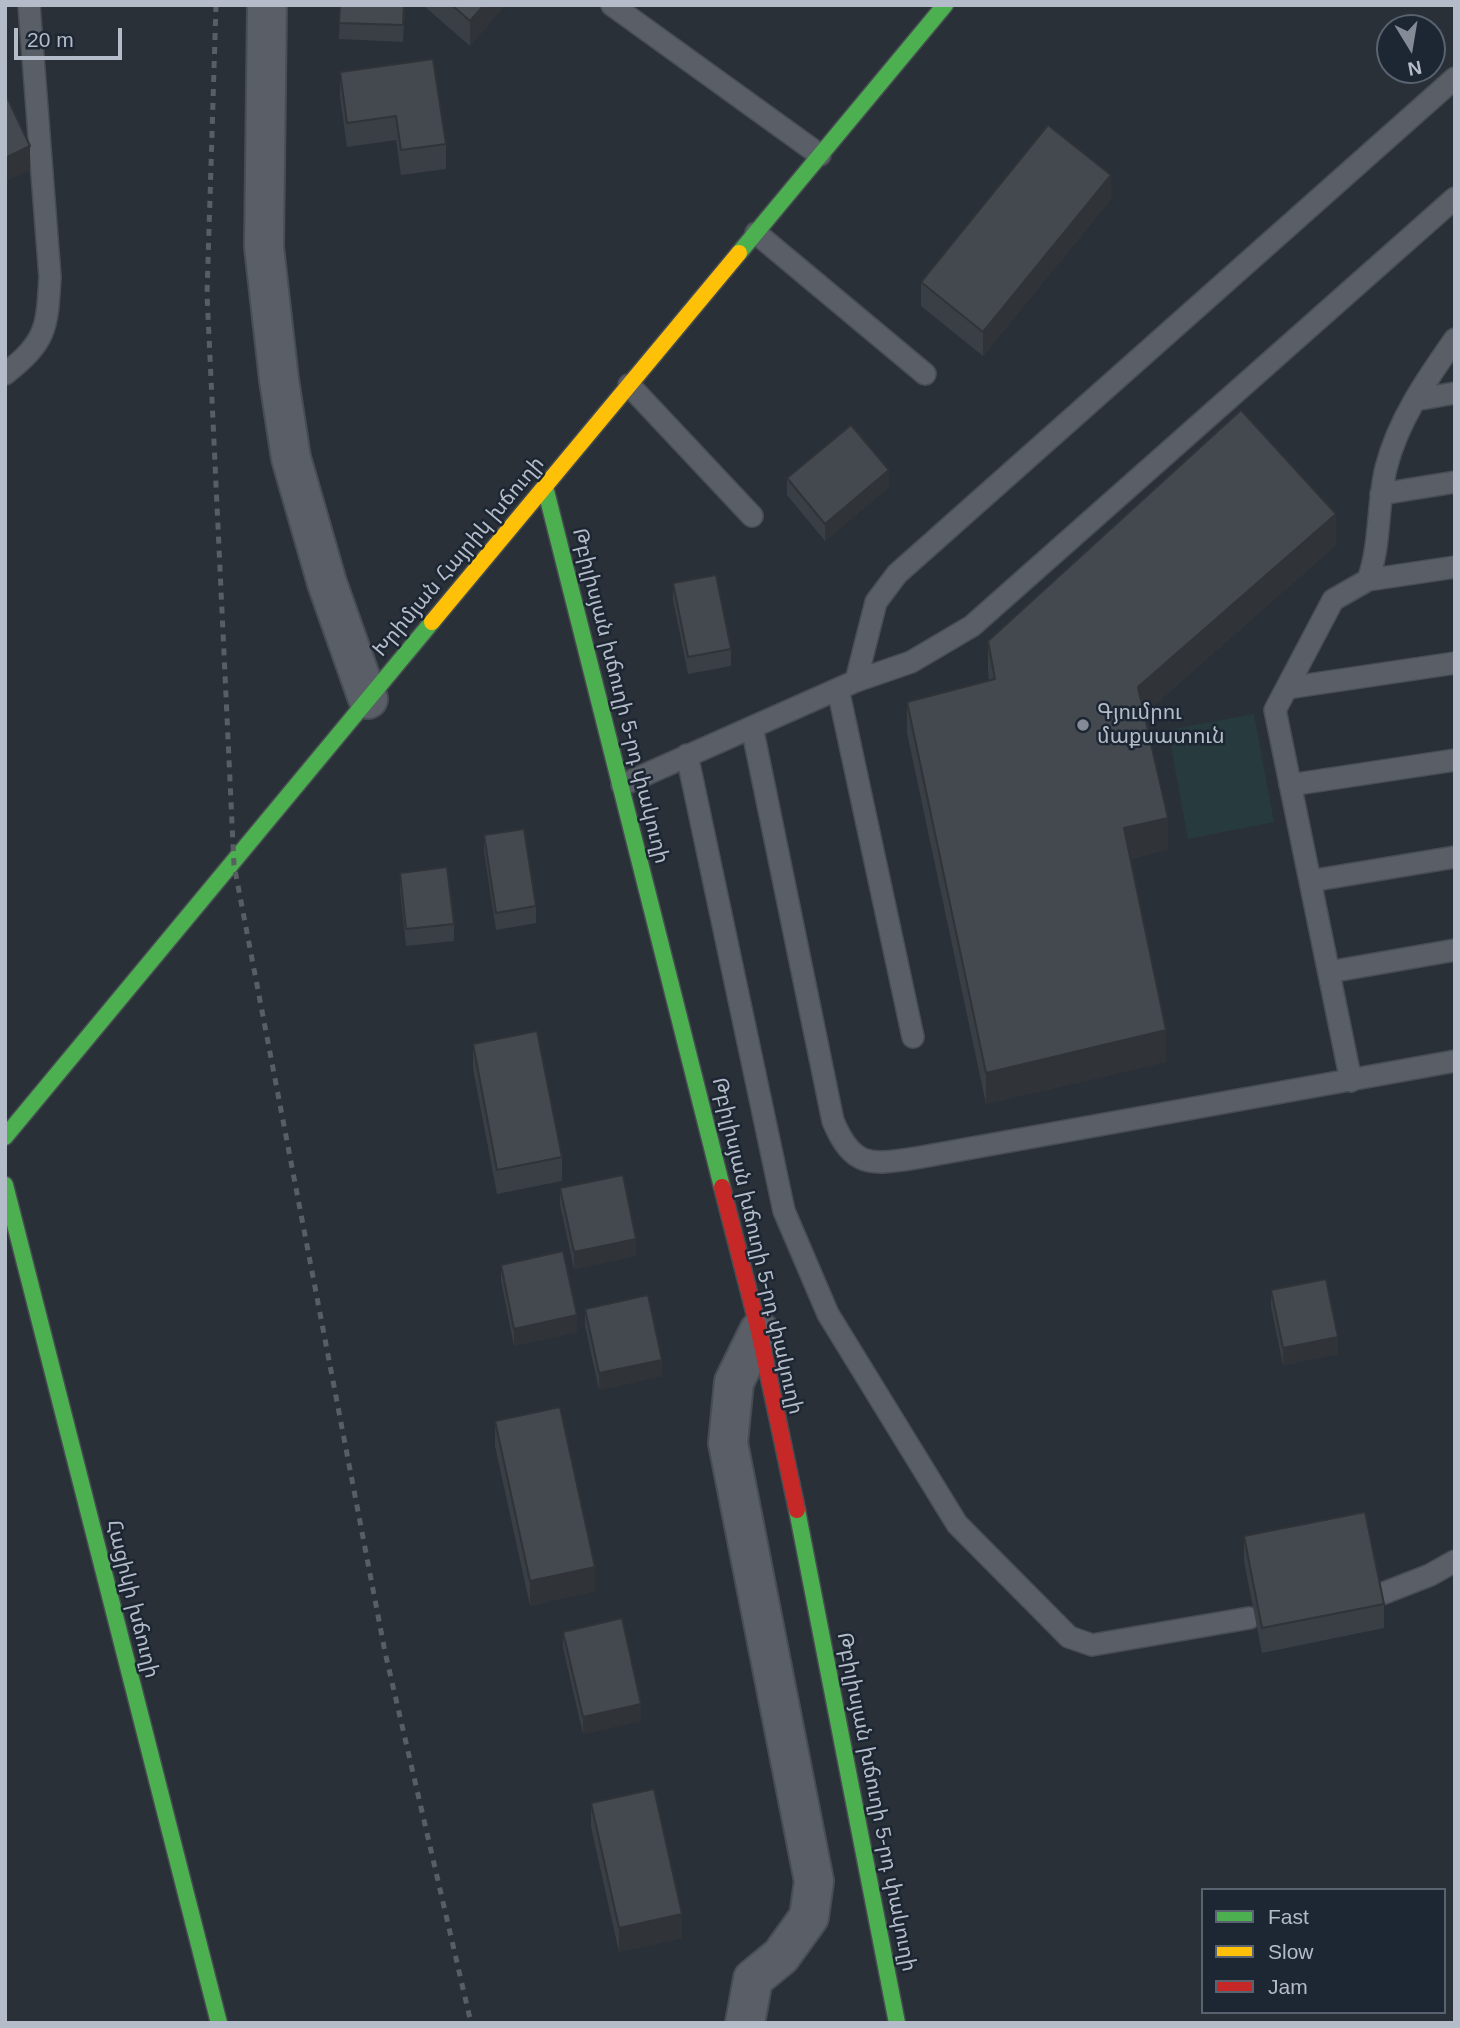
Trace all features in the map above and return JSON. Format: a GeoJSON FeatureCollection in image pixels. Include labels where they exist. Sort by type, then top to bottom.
{"type":"FeatureCollection","features":[{"type":"Feature","properties":{"kind":"main road","name":"Խրիմյան Հայրիկ խճուղի"},"geometry":{"type":"LineString","coordinates":[[5,1137],[234,865],[945,5]]}},
{"type":"Feature","properties":{"kind":"main road","name":"Թբիլիսյան խճուղի 5-րդ փակուղի"},"geometry":{"type":"LineString","coordinates":[[545,487],[759,1331],[823,1637],[897,2023]]}},
{"type":"Feature","properties":{"kind":"main road","name":"Հացիկի խճուղի"},"geometry":{"type":"LineString","coordinates":[[5,1185],[219,2023]]}},
{"type":"Feature","properties":{"kind":"street"},"geometry":{"type":"LineString","coordinates":[[267,5],[264,247],[290,458],[327,583],[369,699]]}},
{"type":"Feature","properties":{"kind":"street"},"geometry":{"type":"LineString","coordinates":[[745,2023],[753,1979],[781,1956],[809,1917],[814,1881],[728,1443],[734,1382],[759,1331]]}},
{"type":"Feature","properties":{"kind":"lane"},"geometry":{"type":"LineString","coordinates":[[5,374],[32,352],[47,321],[50,288],[29,5]]}},
{"type":"Feature","properties":{"kind":"lane"},"geometry":{"type":"LineString","coordinates":[[612,5],[820,155]]}},
{"type":"Feature","properties":{"kind":"lane"},"geometry":{"type":"LineString","coordinates":[[913,1037],[847,685],[876,602],[897,574],[1455,78]]}},
{"type":"Feature","properties":{"kind":"lane"},"geometry":{"type":"LineString","coordinates":[[622,785],[847,685],[911,662],[972,626],[1455,198]]}},
{"type":"Feature","properties":{"kind":"lane"},"geometry":{"type":"LineString","coordinates":[[756,233],[925,374]]}},
{"type":"Feature","properties":{"kind":"lane"},"geometry":{"type":"LineString","coordinates":[[1368,580],[1376,558],[1381,494],[1390,456],[1415,400],[1455,339]]}},
{"type":"Feature","properties":{"kind":"lane"},"geometry":{"type":"LineString","coordinates":[[629,385],[752,516]]}},
{"type":"Feature","properties":{"kind":"lane"},"geometry":{"type":"LineString","coordinates":[[1415,400],[1455,393]]}},
{"type":"Feature","properties":{"kind":"lane"},"geometry":{"type":"LineString","coordinates":[[1381,494],[1455,482]]}},
{"type":"Feature","properties":{"kind":"lane"},"geometry":{"type":"LineString","coordinates":[[1351,1081],[1275,710],[1333,600],[1368,580],[1455,567]]}},
{"type":"Feature","properties":{"kind":"lane"},"geometry":{"type":"LineString","coordinates":[[1287,688],[1455,663]]}},
{"type":"Feature","properties":{"kind":"lane"},"geometry":{"type":"LineString","coordinates":[[752,727],[833,1121],[842,1143],[859,1159],[877,1164],[1455,1061]]}},
{"type":"Feature","properties":{"kind":"lane"},"geometry":{"type":"LineString","coordinates":[[687,755],[785,1211],[828,1314],[957,1524],[1069,1637],[1092,1645],[1249,1618]]}},
{"type":"Feature","properties":{"kind":"lane"},"geometry":{"type":"LineString","coordinates":[[1290,785],[1455,760]]}},
{"type":"Feature","properties":{"kind":"lane"},"geometry":{"type":"LineString","coordinates":[[1310,881],[1455,857]]}},
{"type":"Feature","properties":{"kind":"lane"},"geometry":{"type":"LineString","coordinates":[[1329,972],[1455,950]]}},
{"type":"Feature","properties":{"kind":"lane"},"geometry":{"type":"LineString","coordinates":[[1384,1593],[1430,1575],[1455,1561]]}},
{"type":"Feature","properties":{"kind":"green space"},"geometry":{"type":"Polygon","coordinates":[[[1254,714],[1274,822],[1188,839],[1168,730],[1254,714]]]}},
{"type":"Feature","properties":{"kind":"building"},"geometry":{"type":"Polygon","coordinates":[[[340,5],[404,5],[403,25],[339,23],[340,5]]]}},
{"type":"Feature","properties":{"kind":"building"},"geometry":{"type":"Polygon","coordinates":[[[452,5],[484,5],[470,21],[452,5]]]}},
{"type":"Feature","properties":{"kind":"building"},"geometry":{"type":"Polygon","coordinates":[[[433,59],[446,144],[401,150],[396,116],[347,123],[340,72],[433,59]]]}},
{"type":"Feature","properties":{"kind":"building"},"geometry":{"type":"Polygon","coordinates":[[[5,93],[30,146],[5,158],[5,93]]]}},
{"type":"Feature","properties":{"kind":"building"},"geometry":{"type":"Polygon","coordinates":[[[1048,125],[1111,175],[983,332],[921,282],[1048,125]]]}},
{"type":"Feature","properties":{"kind":"building"},"geometry":{"type":"Polygon","coordinates":[[[1241,410],[1336,514],[1138,687],[1168,818],[1124,828],[1166,1030],[986,1073],[907,702],[995,679],[988,641],[1241,410]]]}},
{"type":"Feature","properties":{"kind":"building"},"geometry":{"type":"Polygon","coordinates":[[[851,425],[889,470],[825,524],[787,478],[851,425]]]}},
{"type":"Feature","properties":{"kind":"building"},"geometry":{"type":"Polygon","coordinates":[[[716,575],[731,649],[688,657],[673,583],[716,575]]]}},
{"type":"Feature","properties":{"kind":"building"},"geometry":{"type":"Polygon","coordinates":[[[524,829],[536,906],[496,913],[484,835],[524,829]]]}},
{"type":"Feature","properties":{"kind":"building"},"geometry":{"type":"Polygon","coordinates":[[[447,867],[454,924],[406,929],[400,873],[447,867]]]}},
{"type":"Feature","properties":{"kind":"building"},"geometry":{"type":"Polygon","coordinates":[[[537,1031],[562,1157],[497,1170],[473,1044],[537,1031]]]}},
{"type":"Feature","properties":{"kind":"building"},"geometry":{"type":"Polygon","coordinates":[[[623,1175],[636,1239],[574,1252],[560,1188],[623,1175]]]}},
{"type":"Feature","properties":{"kind":"building"},"geometry":{"type":"Polygon","coordinates":[[[563,1251],[577,1315],[514,1329],[501,1265],[563,1251]]]}},
{"type":"Feature","properties":{"kind":"building"},"geometry":{"type":"Polygon","coordinates":[[[1326,1279],[1338,1337],[1283,1348],[1271,1290],[1326,1279]]]}},
{"type":"Feature","properties":{"kind":"building"},"geometry":{"type":"Polygon","coordinates":[[[648,1295],[662,1360],[599,1373],[585,1309],[648,1295]]]}},
{"type":"Feature","properties":{"kind":"building"},"geometry":{"type":"Polygon","coordinates":[[[560,1407],[595,1567],[530,1581],[495,1421],[560,1407]]]}},
{"type":"Feature","properties":{"kind":"building"},"geometry":{"type":"Polygon","coordinates":[[[1365,1512],[1384,1604],[1262,1628],[1244,1536],[1365,1512]]]}},
{"type":"Feature","properties":{"kind":"building"},"geometry":{"type":"Polygon","coordinates":[[[622,1618],[641,1704],[583,1717],[563,1632],[622,1618]]]}},
{"type":"Feature","properties":{"kind":"building"},"geometry":{"type":"Polygon","coordinates":[[[654,1789],[682,1914],[619,1928],[591,1803],[654,1789]]]}},
{"type":"Feature","properties":{"kind":"railway"},"geometry":{"type":"LineString","coordinates":[[216,5],[207,294],[234,865],[385,1652],[471,2023]]}},
{"type":"Feature","properties":{"kind":"traffic: fast"},"geometry":{"type":"LineString","coordinates":[[739,253],[945,5]]}},
{"type":"Feature","properties":{"kind":"traffic: fast"},"geometry":{"type":"LineString","coordinates":[[545,487],[722,1187]]}},
{"type":"Feature","properties":{"kind":"traffic: fast"},"geometry":{"type":"LineString","coordinates":[[5,1137],[432,622]]}},
{"type":"Feature","properties":{"kind":"traffic: fast"},"geometry":{"type":"LineString","coordinates":[[5,1185],[219,2023]]}},
{"type":"Feature","properties":{"kind":"traffic: fast"},"geometry":{"type":"LineString","coordinates":[[797,1510],[897,2023]]}},
{"type":"Feature","properties":{"kind":"traffic: slow"},"geometry":{"type":"LineString","coordinates":[[432,622],[739,253]]}},
{"type":"Feature","properties":{"kind":"traffic: jam"},"geometry":{"type":"LineString","coordinates":[[722,1187],[759,1331],[797,1510]]}},
{"type":"Feature","properties":{"kind":"place","name":"Գյումրու մաքսատուն"},"geometry":{"type":"Point","coordinates":[1083,725]}}]}
